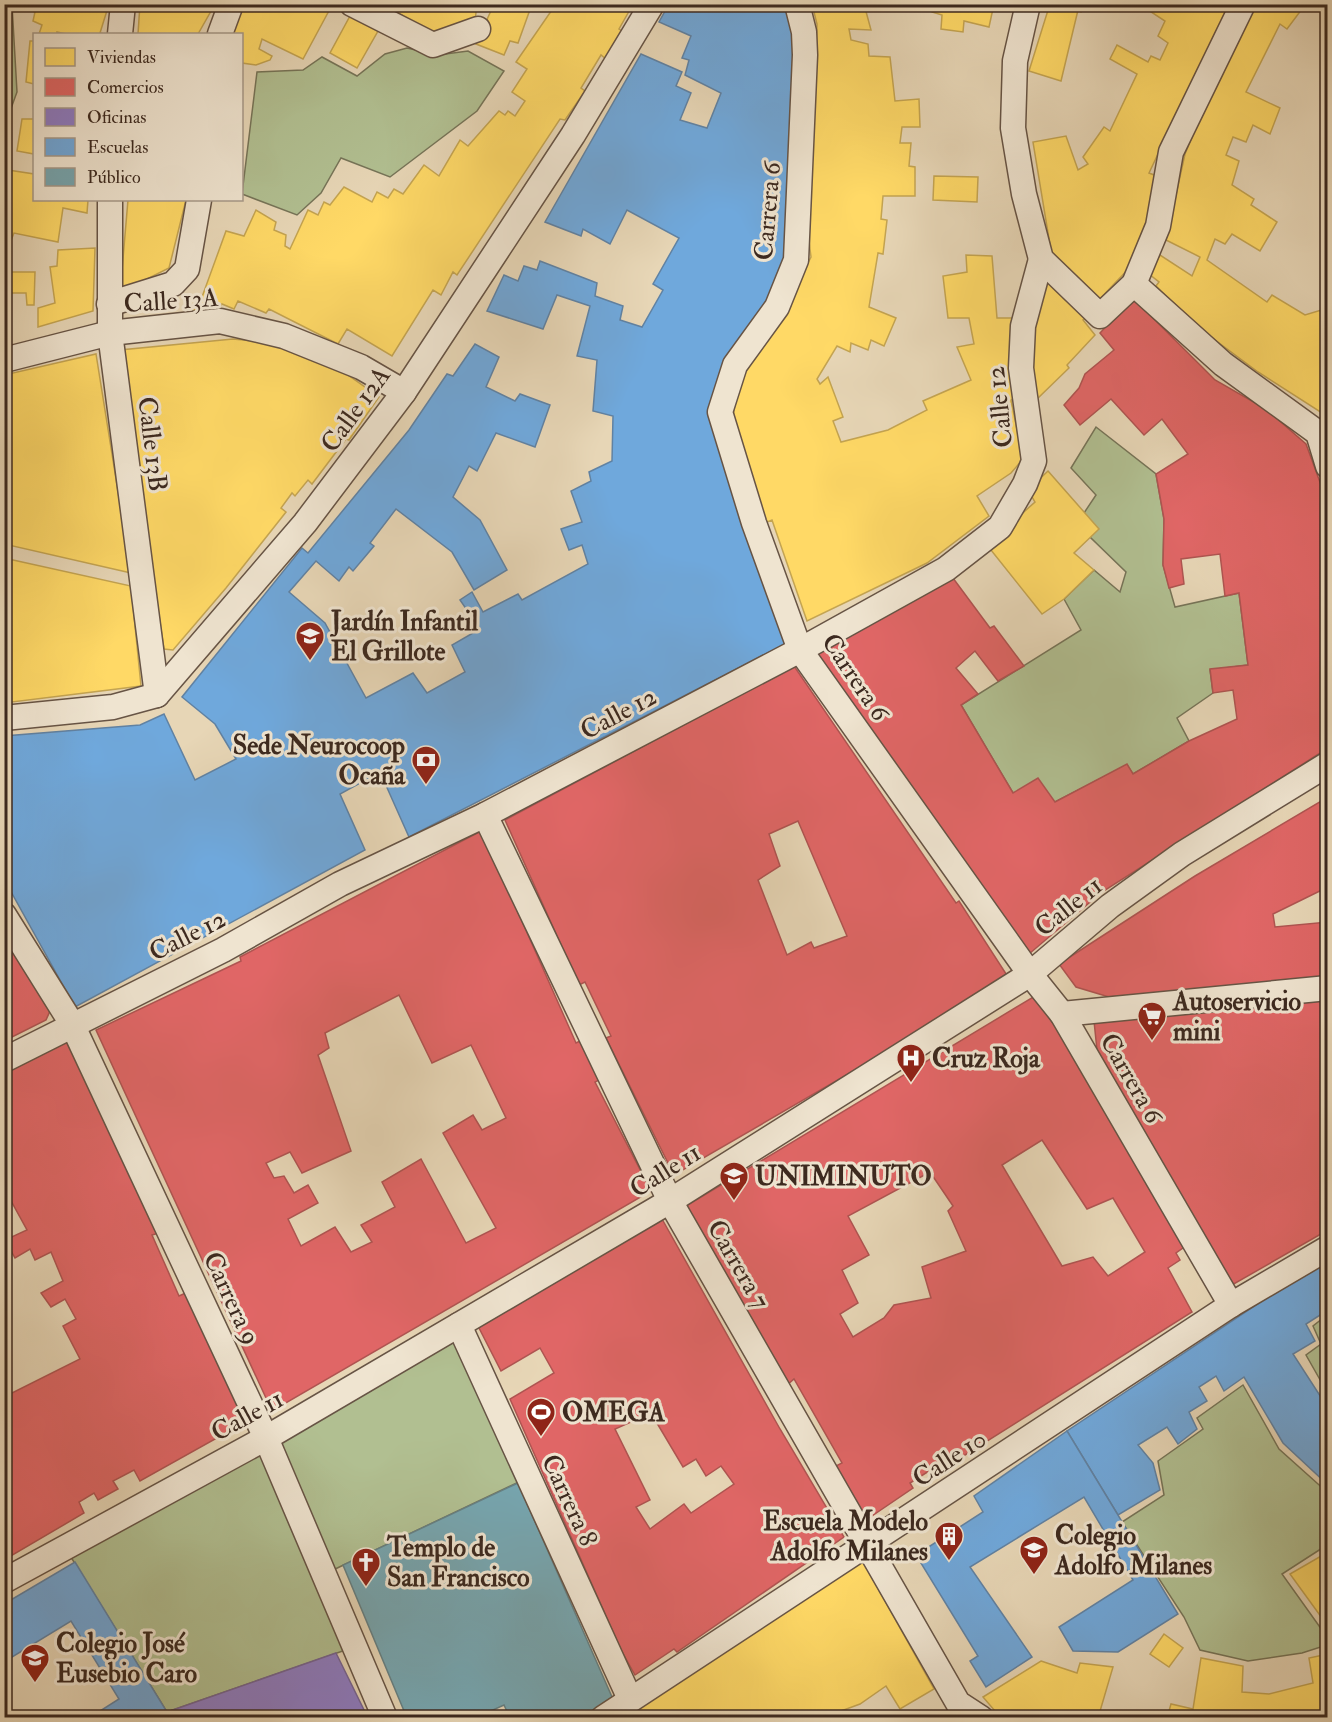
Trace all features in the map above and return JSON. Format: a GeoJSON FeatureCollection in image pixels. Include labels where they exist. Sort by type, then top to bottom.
{"type":"FeatureCollection","features":[{"type":"Feature","properties":{"kind":"street"},"geometry":{"type":"LineString","coordinates":[[120,33],[123,4]]}},
{"type":"Feature","properties":{"kind":"street"},"geometry":{"type":"LineString","coordinates":[[220,33],[231,4]]}},
{"type":"Feature","properties":{"kind":"street"},"geometry":{"type":"LineString","coordinates":[[352,4],[433,45],[478,29]]}},
{"type":"Feature","properties":{"kind":"street","name":"Carrera 6"},"geometry":{"type":"LineString","coordinates":[[797,4],[804,32],[805,55],[796,260],[777,307],[735,365],[720,412],[754,523],[800,650],[1030,974],[1062,1014],[1231,1305]]}},
{"type":"Feature","properties":{"kind":"street"},"geometry":{"type":"LineString","coordinates":[[1028,4],[1015,61],[1013,128],[1024,194],[1041,260],[1100,316],[1134,284],[1158,226],[1172,152],[1243,4]]}},
{"type":"Feature","properties":{"kind":"street","name":"Calle 12A"},"geometry":{"type":"LineString","coordinates":[[158,696],[305,523],[404,392],[573,135],[649,5]]}},
{"type":"Feature","properties":{"kind":"street","name":"Calle 13B"},"geometry":{"type":"LineString","coordinates":[[110,201],[110,333],[158,696]]}},
{"type":"Feature","properties":{"kind":"street"},"geometry":{"type":"LineString","coordinates":[[109,304],[173,284],[186,269],[199,201]]}},
{"type":"Feature","properties":{"kind":"street","name":"Calle 12"},"geometry":{"type":"LineString","coordinates":[[4,1059],[223,950],[340,884],[485,815],[800,650],[946,569],[1000,526],[1026,484],[1034,461],[1021,358],[1023,326],[1041,260]]}},
{"type":"Feature","properties":{"kind":"street"},"geometry":{"type":"LineString","coordinates":[[1134,284],[1223,364],[1323,428],[1328,466]]}},
{"type":"Feature","properties":{"kind":"street","name":"Calle 13A"},"geometry":{"type":"LineString","coordinates":[[4,360],[110,333],[220,321],[284,336],[361,367],[404,392]]}},
{"type":"Feature","properties":{"kind":"street"},"geometry":{"type":"LineString","coordinates":[[4,718],[113,707],[158,696]]}},
{"type":"Feature","properties":{"kind":"street","name":"Calle 11"},"geometry":{"type":"LineString","coordinates":[[4,1581],[266,1438],[670,1201],[1030,974],[1110,906],[1182,854],[1328,764]]}},
{"type":"Feature","properties":{"kind":"street","name":"Carrera 7"},"geometry":{"type":"LineString","coordinates":[[485,815],[670,1201],[866,1547],[958,1704],[981,1718]]}},
{"type":"Feature","properties":{"kind":"street","name":"Carrera 9"},"geometry":{"type":"LineString","coordinates":[[4,915],[72,1024],[266,1438],[385,1718]]}},
{"type":"Feature","properties":{"kind":"street"},"geometry":{"type":"LineString","coordinates":[[1062,1014],[1328,988]]}},
{"type":"Feature","properties":{"kind":"street","name":"Calle 10"},"geometry":{"type":"LineString","coordinates":[[608,1716],[630,1699],[866,1547],[1231,1305],[1328,1248]]}},
{"type":"Feature","properties":{"kind":"street","name":"Carrera 8"},"geometry":{"type":"LineString","coordinates":[[459,1325],[630,1699]]}},
{"type":"Feature","properties":{"kind":"green space"},"geometry":{"type":"Polygon","coordinates":[[[5,4],[12,5],[17,92],[5,125],[5,4]]]}},
{"type":"Feature","properties":{"kind":"green space"},"geometry":{"type":"Polygon","coordinates":[[[407,48],[438,55],[468,51],[504,71],[477,111],[390,177],[341,158],[321,193],[297,215],[243,194],[257,72],[303,70],[322,57],[357,76],[385,54],[407,48]]]}},
{"type":"Feature","properties":{"kind":"green space"},"geometry":{"type":"Polygon","coordinates":[[[1096,427],[1156,474],[1164,519],[1163,565],[1175,607],[1239,593],[1248,665],[1210,670],[1213,693],[1177,718],[1189,741],[1133,774],[1127,765],[1055,802],[1013,793],[961,705],[1081,630],[1064,599],[1094,570],[1120,592],[1126,572],[1090,537],[1084,513],[1096,495],[1071,468],[1096,427]]]}},
{"type":"Feature","properties":{"kind":"green space"},"geometry":{"type":"Polygon","coordinates":[[[1327,1315],[1327,1392],[1306,1355],[1321,1344],[1313,1326],[1327,1315]]]}},
{"type":"Feature","properties":{"kind":"green space"},"geometry":{"type":"Polygon","coordinates":[[[465,1327],[525,1479],[331,1571],[360,1645],[167,1712],[69,1554],[465,1327]]]}},
{"type":"Feature","properties":{"kind":"green space"},"geometry":{"type":"Polygon","coordinates":[[[1243,1385],[1279,1449],[1327,1492],[1327,1545],[1282,1574],[1327,1637],[1327,1645],[1302,1653],[1248,1661],[1200,1650],[1184,1617],[1122,1522],[1164,1495],[1158,1461],[1203,1429],[1197,1418],[1243,1385]]]}},
{"type":"Feature","properties":{"kind":"building: Viviendas"},"geometry":{"type":"Polygon","coordinates":[[[16,4],[109,4],[100,33],[39,33],[42,25],[33,21],[35,12],[16,4]]]}},
{"type":"Feature","properties":{"kind":"building: Viviendas"},"geometry":{"type":"Polygon","coordinates":[[[140,4],[215,4],[199,33],[138,33],[140,4]]]}},
{"type":"Feature","properties":{"kind":"building: Viviendas"},"geometry":{"type":"Polygon","coordinates":[[[244,4],[327,4],[331,7],[303,59],[262,39],[259,49],[272,56],[270,60],[256,65],[243,63],[243,33],[230,33],[244,4]]]}},
{"type":"Feature","properties":{"kind":"building: Viviendas"},"geometry":{"type":"Polygon","coordinates":[[[383,4],[477,4],[475,21],[435,32],[400,18],[402,15],[383,4]]]}},
{"type":"Feature","properties":{"kind":"building: Viviendas"},"geometry":{"type":"Polygon","coordinates":[[[494,4],[532,4],[518,43],[510,41],[504,55],[476,44],[494,4]]]}},
{"type":"Feature","properties":{"kind":"building: Viviendas"},"geometry":{"type":"Polygon","coordinates":[[[556,4],[632,6],[619,29],[625,33],[607,60],[601,55],[581,88],[585,91],[565,120],[560,119],[457,275],[453,272],[441,295],[433,290],[392,356],[347,329],[338,344],[269,309],[266,313],[238,301],[234,309],[222,304],[215,314],[206,310],[205,315],[194,312],[197,296],[202,297],[226,231],[244,236],[256,210],[276,222],[274,230],[286,235],[285,246],[290,249],[308,210],[318,215],[324,202],[330,205],[344,187],[372,202],[377,192],[388,198],[394,189],[403,194],[424,165],[439,176],[460,140],[468,146],[499,111],[505,115],[508,111],[515,116],[525,101],[512,92],[527,69],[516,62],[556,4]]]}},
{"type":"Feature","properties":{"kind":"building: Viviendas"},"geometry":{"type":"Polygon","coordinates":[[[812,4],[864,4],[871,30],[849,29],[851,40],[868,44],[869,56],[890,57],[895,101],[919,99],[920,127],[902,127],[900,143],[911,143],[909,166],[915,167],[915,196],[883,196],[881,219],[887,220],[883,254],[878,253],[869,307],[896,318],[884,346],[871,340],[868,350],[851,343],[850,352],[837,346],[817,379],[820,384],[828,377],[843,417],[833,421],[841,442],[888,430],[927,410],[923,401],[971,380],[957,347],[974,344],[969,318],[948,318],[943,276],[967,272],[966,255],[992,256],[997,318],[1013,318],[1017,396],[1011,400],[1023,459],[1011,473],[977,496],[989,516],[927,563],[807,621],[772,520],[765,523],[733,417],[740,375],[791,306],[787,303],[811,257],[809,241],[817,24],[812,4]]]}},
{"type":"Feature","properties":{"kind":"building: Viviendas"},"geometry":{"type":"Polygon","coordinates":[[[933,4],[994,4],[989,27],[964,21],[963,32],[941,29],[942,15],[932,12],[933,4]]]}},
{"type":"Feature","properties":{"kind":"building: Viviendas"},"geometry":{"type":"Polygon","coordinates":[[[1043,4],[1085,4],[1081,12],[1078,10],[1061,81],[1029,71],[1049,7],[1043,4]]]}},
{"type":"Feature","properties":{"kind":"building: Viviendas"},"geometry":{"type":"Polygon","coordinates":[[[1146,4],[1229,4],[1149,173],[1162,178],[1134,263],[1095,304],[1052,257],[1033,142],[1066,136],[1078,170],[1088,164],[1083,157],[1104,127],[1110,131],[1137,74],[1110,59],[1117,45],[1148,62],[1151,56],[1160,60],[1168,43],[1158,36],[1165,21],[1145,8],[1146,4]]]}},
{"type":"Feature","properties":{"kind":"building: Viviendas"},"geometry":{"type":"Polygon","coordinates":[[[1254,4],[1298,4],[1302,9],[1287,29],[1280,24],[1246,92],[1280,108],[1270,134],[1253,125],[1246,142],[1233,137],[1226,155],[1239,161],[1232,185],[1254,199],[1251,205],[1277,222],[1260,251],[1232,234],[1225,244],[1215,239],[1207,260],[1267,302],[1272,295],[1305,315],[1328,308],[1328,404],[1322,413],[1258,372],[1203,331],[1156,286],[1159,282],[1149,274],[1160,255],[1192,276],[1200,257],[1166,240],[1185,154],[1218,75],[1254,4]]]}},
{"type":"Feature","properties":{"kind":"building: Viviendas"},"geometry":{"type":"Polygon","coordinates":[[[350,16],[378,31],[357,68],[330,53],[350,16]]]}},
{"type":"Feature","properties":{"kind":"building: Viviendas"},"geometry":{"type":"Polygon","coordinates":[[[30,41],[33,41],[33,84],[26,82],[30,41]]]}},
{"type":"Feature","properties":{"kind":"building: Viviendas"},"geometry":{"type":"Polygon","coordinates":[[[22,119],[33,119],[33,154],[17,151],[22,119]]]}},
{"type":"Feature","properties":{"kind":"building: Viviendas"},"geometry":{"type":"Polygon","coordinates":[[[8,170],[33,174],[33,201],[88,201],[87,213],[63,208],[58,242],[14,233],[4,258],[4,192],[8,170]]]}},
{"type":"Feature","properties":{"kind":"building: Viviendas"},"geometry":{"type":"Polygon","coordinates":[[[934,176],[978,177],[977,202],[933,200],[934,176]]]}},
{"type":"Feature","properties":{"kind":"building: Viviendas"},"geometry":{"type":"Polygon","coordinates":[[[128,201],[186,201],[169,268],[125,290],[121,282],[128,201]]]}},
{"type":"Feature","properties":{"kind":"building: Viviendas"},"geometry":{"type":"Polygon","coordinates":[[[95,248],[93,311],[38,327],[38,308],[55,303],[50,267],[57,266],[58,250],[95,248]]]}},
{"type":"Feature","properties":{"kind":"building: Viviendas"},"geometry":{"type":"Polygon","coordinates":[[[4,272],[35,272],[34,305],[27,305],[26,293],[4,293],[4,272]]]}},
{"type":"Feature","properties":{"kind":"building: Viviendas"},"geometry":{"type":"Polygon","coordinates":[[[1046,278],[1087,317],[1083,320],[1095,335],[1067,365],[1069,368],[1037,399],[1034,397],[1029,320],[1046,278]]]}},
{"type":"Feature","properties":{"kind":"building: Viviendas"},"geometry":{"type":"Polygon","coordinates":[[[233,339],[275,343],[345,373],[379,397],[349,440],[346,439],[312,484],[308,480],[295,496],[292,493],[281,508],[286,512],[226,588],[173,650],[164,649],[120,350],[233,339]]]}},
{"type":"Feature","properties":{"kind":"building: Viviendas"},"geometry":{"type":"Polygon","coordinates":[[[96,354],[131,573],[4,544],[4,375],[96,354]]]}},
{"type":"Feature","properties":{"kind":"building: Viviendas"},"geometry":{"type":"Polygon","coordinates":[[[1048,471],[1099,529],[1074,553],[1094,570],[1064,599],[1042,614],[987,545],[1035,502],[1028,490],[1048,471]]]}},
{"type":"Feature","properties":{"kind":"building: Viviendas"},"geometry":{"type":"Polygon","coordinates":[[[4,558],[131,586],[141,686],[4,703],[4,558]]]}},
{"type":"Feature","properties":{"kind":"building: Viviendas"},"geometry":{"type":"Polygon","coordinates":[[[1328,1552],[1328,1625],[1327,1625],[1290,1574],[1328,1552]]]}},
{"type":"Feature","properties":{"kind":"building: Viviendas"},"geometry":{"type":"Polygon","coordinates":[[[861,1558],[934,1689],[900,1709],[886,1686],[860,1704],[822,1718],[621,1718],[861,1558]]]}},
{"type":"Feature","properties":{"kind":"building: Viviendas"},"geometry":{"type":"Polygon","coordinates":[[[1164,1634],[1183,1648],[1169,1667],[1150,1654],[1164,1634]]]}},
{"type":"Feature","properties":{"kind":"building: Viviendas"},"geometry":{"type":"Polygon","coordinates":[[[1328,1654],[1328,1718],[1167,1718],[1171,1704],[1193,1709],[1201,1658],[1243,1666],[1242,1692],[1269,1694],[1313,1683],[1309,1658],[1328,1654]]]}},
{"type":"Feature","properties":{"kind":"building: Viviendas"},"geometry":{"type":"Polygon","coordinates":[[[1041,1661],[1077,1673],[1080,1663],[1113,1667],[1098,1718],[1001,1718],[983,1697],[1041,1661]]]}},
{"type":"Feature","properties":{"kind":"building: Comercios"},"geometry":{"type":"Polygon","coordinates":[[[1133,298],[1215,380],[1266,409],[1306,444],[1328,504],[1328,748],[1102,892],[1029,954],[810,652],[950,574],[990,628],[994,626],[1024,666],[998,681],[975,651],[956,668],[978,694],[961,705],[1013,793],[1038,778],[1055,802],[1127,764],[1133,774],[1189,741],[1237,719],[1233,690],[1213,693],[1210,669],[1248,665],[1239,593],[1225,596],[1220,554],[1181,559],[1184,584],[1169,588],[1163,565],[1164,519],[1156,474],[1188,454],[1162,419],[1144,435],[1111,399],[1080,425],[1064,405],[1079,388],[1085,374],[1114,350],[1100,333],[1133,298]]]}},
{"type":"Feature","properties":{"kind":"building: Comercios"},"geometry":{"type":"Polygon","coordinates":[[[794,666],[956,903],[959,901],[1010,980],[674,1175],[606,1038],[611,1036],[585,982],[579,985],[505,820],[794,666]],[[798,821],[769,834],[780,866],[758,880],[787,955],[811,942],[814,948],[847,936],[798,821]]]}},
{"type":"Feature","properties":{"kind":"building: Comercios"},"geometry":{"type":"Polygon","coordinates":[[[1328,797],[1328,887],[1273,914],[1275,927],[1328,922],[1328,978],[1109,997],[1076,987],[1059,964],[1195,876],[1328,797]]]}},
{"type":"Feature","properties":{"kind":"building: Comercios"},"geometry":{"type":"Polygon","coordinates":[[[483,830],[521,907],[517,910],[576,1043],[582,1040],[601,1079],[595,1082],[651,1191],[272,1411],[96,1030],[241,961],[240,957],[483,830]],[[399,995],[325,1033],[329,1048],[318,1055],[351,1151],[302,1173],[290,1152],[266,1163],[274,1178],[284,1176],[294,1193],[308,1185],[318,1203],[288,1219],[301,1246],[335,1227],[351,1252],[372,1242],[361,1225],[395,1207],[382,1182],[421,1159],[466,1243],[496,1228],[443,1133],[473,1115],[482,1130],[506,1118],[471,1045],[432,1063],[399,995]]]}},
{"type":"Feature","properties":{"kind":"building: Comercios"},"geometry":{"type":"Polygon","coordinates":[[[4,935],[50,1011],[46,1020],[4,1041],[4,935]]]}},
{"type":"Feature","properties":{"kind":"building: Comercios"},"geometry":{"type":"Polygon","coordinates":[[[1040,993],[1190,1243],[1176,1253],[1180,1260],[1168,1268],[1192,1312],[954,1462],[951,1457],[910,1483],[913,1488],[866,1520],[834,1467],[842,1463],[794,1379],[787,1385],[686,1206],[1040,993]],[[1042,1140],[1002,1165],[1062,1266],[1093,1257],[1108,1276],[1145,1252],[1113,1198],[1087,1209],[1042,1140]],[[930,1172],[848,1216],[869,1255],[842,1270],[858,1303],[840,1314],[853,1337],[884,1318],[894,1305],[931,1298],[922,1267],[966,1251],[948,1211],[953,1206],[930,1172]]]}},
{"type":"Feature","properties":{"kind":"building: Comercios"},"geometry":{"type":"Polygon","coordinates":[[[1328,1000],[1328,1230],[1232,1285],[1097,1050],[1094,1021],[1194,1009],[1194,1013],[1328,1000]]]}},
{"type":"Feature","properties":{"kind":"building: Comercios"},"geometry":{"type":"Polygon","coordinates":[[[67,1041],[159,1233],[152,1235],[179,1296],[188,1292],[247,1414],[242,1424],[140,1481],[134,1470],[113,1481],[118,1489],[98,1500],[94,1493],[79,1502],[84,1513],[4,1560],[4,1397],[80,1359],[63,1326],[76,1319],[65,1299],[51,1307],[41,1293],[63,1281],[51,1252],[35,1260],[30,1249],[15,1258],[5,1240],[27,1230],[4,1188],[4,1074],[67,1041]]]}},
{"type":"Feature","properties":{"kind":"building: Comercios"},"geometry":{"type":"Polygon","coordinates":[[[662,1219],[780,1429],[844,1537],[677,1652],[674,1649],[635,1675],[621,1650],[510,1399],[554,1373],[540,1348],[501,1371],[478,1326],[662,1219]],[[651,1413],[615,1429],[650,1500],[636,1507],[650,1529],[684,1504],[691,1513],[734,1484],[721,1466],[706,1476],[696,1459],[683,1467],[651,1413]]]}},
{"type":"Feature","properties":{"kind":"building: Oficinas"},"geometry":{"type":"Polygon","coordinates":[[[336,1653],[368,1718],[170,1718],[167,1712],[336,1653]]]}},
{"type":"Feature","properties":{"kind":"building: Escuelas"},"geometry":{"type":"Polygon","coordinates":[[[669,4],[785,4],[794,36],[788,248],[765,309],[711,413],[787,643],[409,837],[380,772],[340,794],[365,850],[75,1007],[4,879],[4,736],[140,725],[164,714],[195,780],[236,759],[215,724],[182,697],[302,548],[308,553],[409,430],[447,374],[453,376],[475,344],[499,357],[486,387],[515,401],[520,394],[550,405],[535,447],[496,433],[477,471],[469,466],[453,497],[480,520],[507,570],[474,590],[452,552],[396,509],[370,543],[374,546],[353,571],[349,567],[339,581],[316,561],[289,592],[325,623],[366,698],[413,673],[427,693],[465,672],[452,645],[480,629],[460,600],[472,592],[483,612],[518,594],[522,600],[588,564],[582,545],[569,550],[561,529],[582,522],[571,491],[591,481],[589,472],[612,461],[613,416],[593,411],[597,360],[577,356],[590,306],[557,295],[543,329],[487,311],[504,275],[518,281],[524,266],[537,270],[540,261],[597,283],[595,296],[623,306],[620,320],[642,327],[663,290],[653,284],[679,238],[627,210],[610,244],[583,229],[581,236],[545,222],[641,54],[682,72],[676,86],[691,93],[680,120],[707,128],[721,93],[685,75],[689,60],[682,58],[691,36],[659,22],[669,4]]]}},
{"type":"Feature","properties":{"kind":"building: Escuelas"},"geometry":{"type":"Polygon","coordinates":[[[1328,1257],[1328,1310],[1306,1324],[1315,1341],[1293,1354],[1328,1408],[1328,1485],[1283,1443],[1244,1377],[1224,1391],[1216,1376],[1199,1387],[1207,1401],[1189,1412],[1197,1429],[1178,1444],[1167,1427],[1138,1445],[1153,1463],[1160,1490],[1118,1515],[1067,1431],[1328,1257]]]}},
{"type":"Feature","properties":{"kind":"building: Escuelas","name":"Escuela Modelo Adolfo Milanes"},"geometry":{"type":"Polygon","coordinates":[[[1067,1431],[1178,1614],[1118,1652],[1073,1651],[1059,1627],[1133,1580],[1084,1497],[970,1567],[1032,1657],[986,1687],[970,1661],[978,1656],[916,1555],[983,1512],[974,1496],[1067,1431]]]}},
{"type":"Feature","properties":{"kind":"building: Escuelas","name":"Colegio José Eusebio Caro"},"geometry":{"type":"Polygon","coordinates":[[[75,1562],[170,1718],[89,1718],[119,1699],[71,1621],[4,1662],[4,1604],[75,1562]]]}},
{"type":"Feature","properties":{"kind":"building: Público"},"geometry":{"type":"Polygon","coordinates":[[[518,1483],[612,1697],[581,1718],[510,1718],[504,1705],[475,1718],[407,1718],[343,1565],[518,1483]]]}},
{"type":"Feature","properties":{"kind":"place","name":"Jardín Infantil El Grillote"},"geometry":{"type":"Point","coordinates":[310,662]}},
{"type":"Feature","properties":{"kind":"place","name":"Sede Neurocoop Ocaña"},"geometry":{"type":"Point","coordinates":[426,786]}},
{"type":"Feature","properties":{"kind":"place","name":"Autoservicio mini"},"geometry":{"type":"Point","coordinates":[1152,1042]}},
{"type":"Feature","properties":{"kind":"place","name":"Cruz Roja"},"geometry":{"type":"Point","coordinates":[911,1084]}},
{"type":"Feature","properties":{"kind":"place","name":"UNIMINUTO"},"geometry":{"type":"Point","coordinates":[734,1202]}},
{"type":"Feature","properties":{"kind":"place","name":"OMEGA"},"geometry":{"type":"Point","coordinates":[541,1438]}},
{"type":"Feature","properties":{"kind":"place","name":"Escuela Modelo Adolfo Milanes"},"geometry":{"type":"Point","coordinates":[949,1562]}},
{"type":"Feature","properties":{"kind":"place","name":"Colegio Adolfo Milanes"},"geometry":{"type":"Point","coordinates":[1034,1576]}},
{"type":"Feature","properties":{"kind":"place","name":"Templo de San Francisco"},"geometry":{"type":"Point","coordinates":[366,1588]}},
{"type":"Feature","properties":{"kind":"place","name":"Colegio José Eusebio Caro"},"geometry":{"type":"Point","coordinates":[35,1684]}}]}
